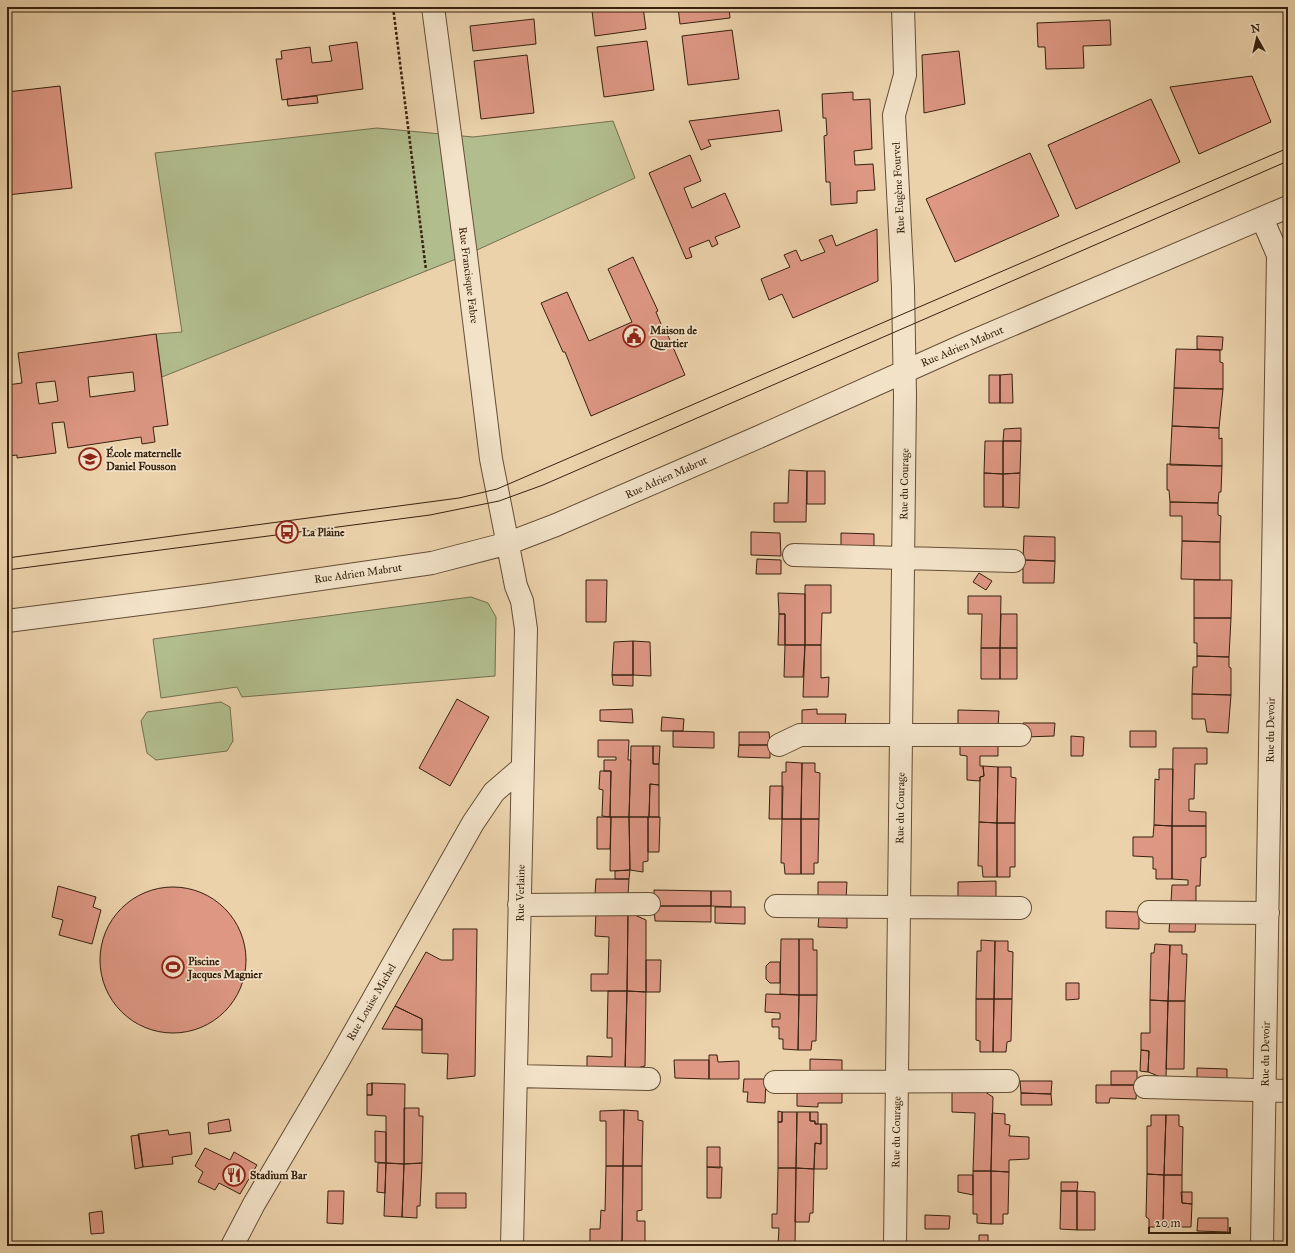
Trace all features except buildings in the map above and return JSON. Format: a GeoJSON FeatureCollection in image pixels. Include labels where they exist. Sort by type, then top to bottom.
{"type":"FeatureCollection","features":[{"type":"Feature","properties":{"kind":"street","name":"Rue Francisque Fabre"},"geometry":{"type":"LineString","coordinates":[[433,7],[491,459],[508,543]]}},
{"type":"Feature","properties":{"kind":"street","name":"Rue Eugène Fourvel"},"geometry":{"type":"LineString","coordinates":[[903,7],[905,75],[894,115],[903,288],[904,371]]}},
{"type":"Feature","properties":{"kind":"street","name":"Rue Adrien Mabrut"},"geometry":{"type":"LineString","coordinates":[[7,621],[202,596],[432,563],[508,543],[556,525],[761,436],[904,371],[1288,206]]}},
{"type":"Feature","properties":{"kind":"street","name":"Rue du Devoir"},"geometry":{"type":"LineString","coordinates":[[1262,218],[1278,255],[1282,392],[1268,913],[1262,1246]]}},
{"type":"Feature","properties":{"kind":"street","name":"Rue du Courage"},"geometry":{"type":"LineString","coordinates":[[895,1246],[904,371]]}},
{"type":"Feature","properties":{"kind":"street","name":"Rue Verlaine"},"geometry":{"type":"LineString","coordinates":[[508,543],[516,586],[522,602],[526,629],[512,1246]]}},
{"type":"Feature","properties":{"kind":"street"},"geometry":{"type":"LineString","coordinates":[[794,555],[1014,561]]}},
{"type":"Feature","properties":{"kind":"street"},"geometry":{"type":"LineString","coordinates":[[779,745],[800,735],[1020,735]]}},
{"type":"Feature","properties":{"kind":"street","name":"Rue Louise Michel"},"geometry":{"type":"LineString","coordinates":[[232,1246],[254,1204],[473,823],[494,792],[522,768]]}},
{"type":"Feature","properties":{"kind":"street"},"geometry":{"type":"LineString","coordinates":[[519,905],[649,904]]}},
{"type":"Feature","properties":{"kind":"street"},"geometry":{"type":"LineString","coordinates":[[776,906],[1020,908]]}},
{"type":"Feature","properties":{"kind":"street"},"geometry":{"type":"LineString","coordinates":[[1149,912],[1268,913]]}},
{"type":"Feature","properties":{"kind":"street"},"geometry":{"type":"LineString","coordinates":[[516,1076],[649,1079]]}},
{"type":"Feature","properties":{"kind":"street"},"geometry":{"type":"LineString","coordinates":[[775,1082],[1008,1081]]}},
{"type":"Feature","properties":{"kind":"street"},"geometry":{"type":"LineString","coordinates":[[1145,1087],[1288,1091]]}},
{"type":"Feature","properties":{"kind":"path"},"geometry":{"type":"LineString","coordinates":[[393,7],[426,270]]}},
{"type":"Feature","properties":{"kind":"green space"},"geometry":{"type":"Polygon","coordinates":[[[613,121],[635,178],[466,255],[162,377],[156,334],[182,332],[155,153],[377,128],[473,137],[613,121]]]}},
{"type":"Feature","properties":{"kind":"green space"},"geometry":{"type":"Polygon","coordinates":[[[471,597],[488,603],[496,617],[495,676],[242,697],[237,687],[161,698],[153,639],[471,597]]]}},
{"type":"Feature","properties":{"kind":"green space"},"geometry":{"type":"Polygon","coordinates":[[[221,702],[230,707],[233,741],[227,751],[156,760],[147,753],[141,721],[147,712],[221,702]]]}},
{"type":"Feature","properties":{"kind":"tram line"},"geometry":{"type":"LineString","coordinates":[[7,558],[459,498],[497,489],[1288,148]]}},
{"type":"Feature","properties":{"kind":"tram line"},"geometry":{"type":"LineString","coordinates":[[7,570],[430,515],[499,501],[543,485],[1288,161]]}},
{"type":"Feature","properties":{"kind":"place","name":"Maison de Quartier"},"geometry":{"type":"Point","coordinates":[634,336]}},
{"type":"Feature","properties":{"kind":"place","name":"École maternelle Daniel Fousson"},"geometry":{"type":"Point","coordinates":[90,459]}},
{"type":"Feature","properties":{"kind":"place","name":"La Plaine"},"geometry":{"type":"Point","coordinates":[287,532]}},
{"type":"Feature","properties":{"kind":"place","name":"Piscine Jacques Magnier"},"geometry":{"type":"Point","coordinates":[173,967]}},
{"type":"Feature","properties":{"kind":"place","name":"Stadium Bar"},"geometry":{"type":"Point","coordinates":[234,1175]}}]}
